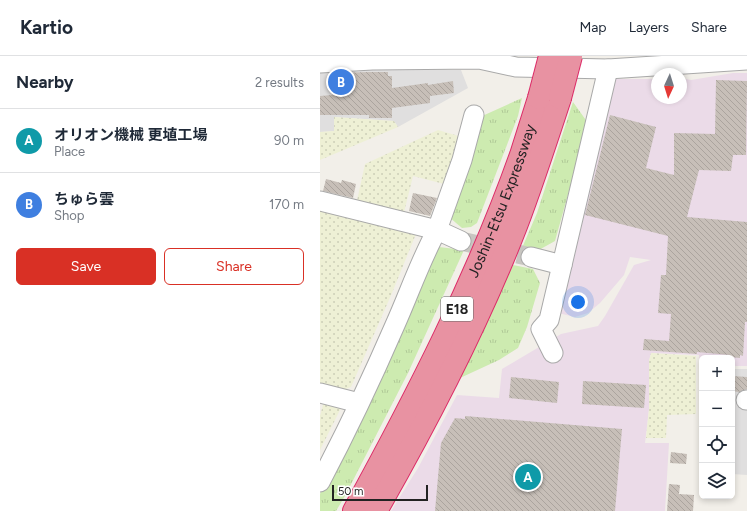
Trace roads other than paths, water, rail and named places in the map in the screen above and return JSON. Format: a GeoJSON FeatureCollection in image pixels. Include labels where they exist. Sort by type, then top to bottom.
{"type":"FeatureCollection","features":[{"type":"Feature","properties":{"kind":"highway","name":"Joshin-Etsu Expressway"},"geometry":{"type":"LineString","coordinates":[[376,511],[408,455],[465,342],[521,213],[539,164],[550,98],[550,56]]}},
{"type":"Feature","properties":{"kind":"highway","name":"Joshin-Etsu Expressway"},"geometry":{"type":"LineString","coordinates":[[354,511],[417,393],[474,272],[520,156],[571,56]]}},
{"type":"Feature","properties":{"kind":"street"},"geometry":{"type":"LineString","coordinates":[[320,63],[372,58],[504,59],[516,67],[608,69],[747,60]]}},
{"type":"Feature","properties":{"kind":"street"},"geometry":{"type":"LineString","coordinates":[[554,353],[541,329],[549,320],[608,69]]}},
{"type":"Feature","properties":{"kind":"street"},"geometry":{"type":"LineString","coordinates":[[320,482],[359,403],[428,246],[437,230],[462,160],[474,115]]}},
{"type":"Feature","properties":{"kind":"street"},"geometry":{"type":"LineString","coordinates":[[320,201],[437,230],[461,241]]}},
{"type":"Feature","properties":{"kind":"street"},"geometry":{"type":"LineString","coordinates":[[531,257],[562,265]]}},
{"type":"Feature","properties":{"kind":"street"},"geometry":{"type":"LineString","coordinates":[[320,393],[359,403]]}},
{"type":"Feature","properties":{"kind":"tunnel"},"geometry":{"type":"LineString","coordinates":[[461,241],[531,257]]}},
{"type":"Feature","properties":{"kind":"place","name":"ちゅら雲"},"geometry":{"type":"Point","coordinates":[341,82]}},
{"type":"Feature","properties":{"kind":"place","name":"オリオン機械 更埴工場"},"geometry":{"type":"Point","coordinates":[528,477]}}]}
